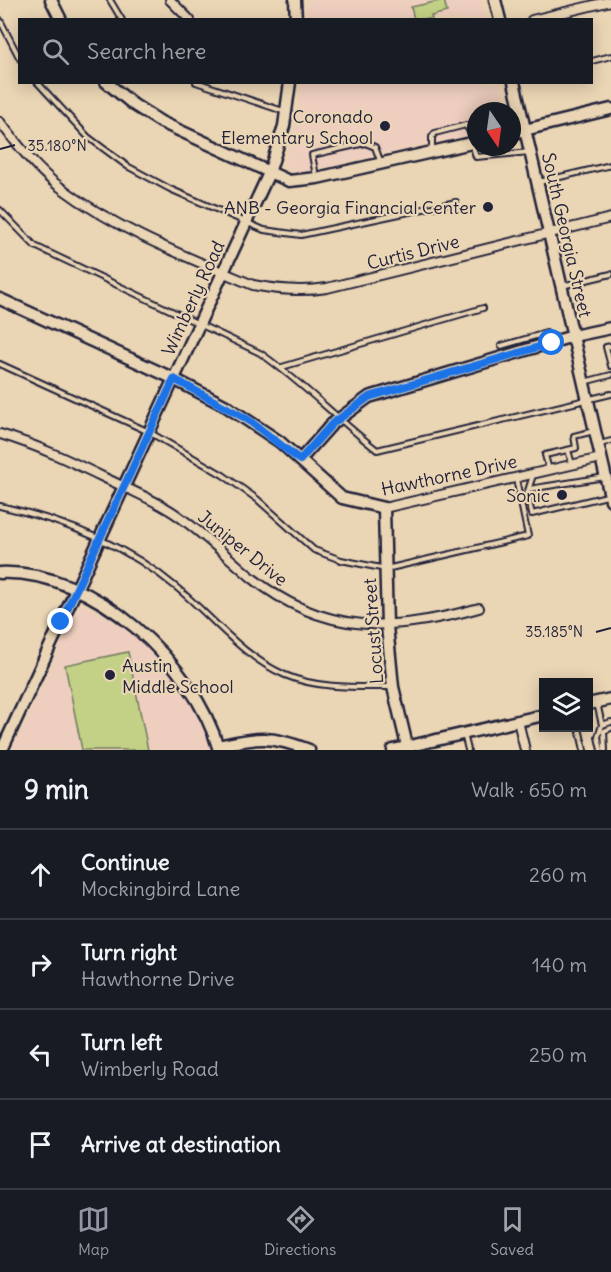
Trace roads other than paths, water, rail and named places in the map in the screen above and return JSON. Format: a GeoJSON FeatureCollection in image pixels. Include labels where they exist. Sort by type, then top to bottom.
{"type":"FeatureCollection","features":[{"type":"Feature","properties":{"kind":"main road"},"geometry":{"type":"LineString","coordinates":[[51,0],[60,18]]}},
{"type":"Feature","properties":{"kind":"main road"},"geometry":{"type":"LineString","coordinates":[[295,0],[296,18]]}},
{"type":"Feature","properties":{"kind":"main road"},"geometry":{"type":"LineString","coordinates":[[495,0],[500,18]]}},
{"type":"Feature","properties":{"kind":"main road"},"geometry":{"type":"LineString","coordinates":[[108,84],[160,122],[289,181],[316,178],[467,144]]}},
{"type":"Feature","properties":{"kind":"main road","name":"Wimberly Road"},"geometry":{"type":"LineString","coordinates":[[2,750],[268,173],[278,149],[290,84]]}},
{"type":"Feature","properties":{"kind":"main road","name":"South Georgia Street"},"geometry":{"type":"LineString","coordinates":[[514,84],[610,498]]}},
{"type":"Feature","properties":{"kind":"main road"},"geometry":{"type":"LineString","coordinates":[[521,131],[611,110]]}},
{"type":"Feature","properties":{"kind":"main road","name":"Hawthorne Drive"},"geometry":{"type":"LineString","coordinates":[[0,299],[174,379],[247,419],[300,460],[342,498],[384,508]]}},
{"type":"Feature","properties":{"kind":"main road"},"geometry":{"type":"LineString","coordinates":[[300,460],[337,419],[369,397],[573,336],[611,328]]}},
{"type":"Feature","properties":{"kind":"main road","name":"Locust Street"},"geometry":{"type":"LineString","coordinates":[[384,508],[387,626],[393,687],[408,748]]}},
{"type":"Feature","properties":{"kind":"main road"},"geometry":{"type":"LineString","coordinates":[[0,573],[42,577],[75,591],[138,628],[170,660],[190,688],[219,748],[258,737],[285,741],[309,750]]}},
{"type":"Feature","properties":{"kind":"main road"},"geometry":{"type":"LineString","coordinates":[[593,703],[611,699]]}},
{"type":"Feature","properties":{"kind":"main road"},"geometry":{"type":"LineString","coordinates":[[393,750],[539,716]]}},
{"type":"Feature","properties":{"kind":"street"},"geometry":{"type":"LineString","coordinates":[[170,0],[188,18]]}},
{"type":"Feature","properties":{"kind":"street"},"geometry":{"type":"LineString","coordinates":[[540,18],[611,1]]}},
{"type":"Feature","properties":{"kind":"street","name":"Curtis Drive"},"geometry":{"type":"LineString","coordinates":[[0,122],[26,155],[58,186],[109,221],[253,285],[303,292],[611,218]]}},
{"type":"Feature","properties":{"kind":"street","name":"Juniper Drive"},"geometry":{"type":"LineString","coordinates":[[0,434],[31,443],[172,512],[200,531],[280,598],[308,612],[335,620],[387,626],[446,617],[479,608]]}},
{"type":"Feature","properties":{"kind":"street","name":"Hawthorne Drive"},"geometry":{"type":"LineString","coordinates":[[384,508],[601,458]]}},
{"type":"Feature","properties":{"kind":"street"},"geometry":{"type":"LineString","coordinates":[[518,721],[525,750]]}},
{"type":"Feature","properties":{"kind":"lane"},"geometry":{"type":"LineString","coordinates":[[110,0],[122,18]]}},
{"type":"Feature","properties":{"kind":"lane"},"geometry":{"type":"LineString","coordinates":[[0,20],[18,54]]}},
{"type":"Feature","properties":{"kind":"lane"},"geometry":{"type":"LineString","coordinates":[[593,60],[611,56]]}},
{"type":"Feature","properties":{"kind":"lane"},"geometry":{"type":"LineString","coordinates":[[39,84],[88,137],[127,166],[170,189],[279,234],[301,235],[456,202]]}},
{"type":"Feature","properties":{"kind":"lane"},"geometry":{"type":"LineString","coordinates":[[202,84],[286,112]]}},
{"type":"Feature","properties":{"kind":"lane"},"geometry":{"type":"LineString","coordinates":[[432,152],[432,137],[435,132],[466,125],[467,127]]}},
{"type":"Feature","properties":{"kind":"lane"},"geometry":{"type":"LineString","coordinates":[[316,178],[312,155],[365,143],[375,147],[382,163]]}},
{"type":"Feature","properties":{"kind":"lane"},"geometry":{"type":"LineString","coordinates":[[521,153],[531,152]]}},
{"type":"Feature","properties":{"kind":"lane"},"geometry":{"type":"LineString","coordinates":[[538,183],[611,165]]}},
{"type":"Feature","properties":{"kind":"lane"},"geometry":{"type":"LineString","coordinates":[[0,210],[35,246],[260,352],[281,367],[337,419],[377,450],[611,394]]}},
{"type":"Feature","properties":{"kind":"lane"},"geometry":{"type":"LineString","coordinates":[[562,286],[611,274]]}},
{"type":"Feature","properties":{"kind":"lane"},"geometry":{"type":"LineString","coordinates":[[281,367],[483,308]]}},
{"type":"Feature","properties":{"kind":"lane"},"geometry":{"type":"LineString","coordinates":[[501,346],[546,333]]}},
{"type":"Feature","properties":{"kind":"lane"},"geometry":{"type":"LineString","coordinates":[[611,346],[606,347],[611,366]]}},
{"type":"Feature","properties":{"kind":"lane"},"geometry":{"type":"LineString","coordinates":[[0,364],[149,432],[223,475],[257,499],[314,550],[341,560],[386,568],[528,536],[516,478]]}},
{"type":"Feature","properties":{"kind":"lane"},"geometry":{"type":"LineString","coordinates":[[584,382],[611,375]]}},
{"type":"Feature","properties":{"kind":"lane"},"geometry":{"type":"LineString","coordinates":[[549,471],[545,455],[576,448],[574,436],[595,431]]}},
{"type":"Feature","properties":{"kind":"lane"},"geometry":{"type":"LineString","coordinates":[[598,444],[611,441]]}},
{"type":"Feature","properties":{"kind":"lane"},"geometry":{"type":"LineString","coordinates":[[568,450],[572,465]]}},
{"type":"Feature","properties":{"kind":"lane"},"geometry":{"type":"LineString","coordinates":[[533,474],[527,494],[532,514],[610,498]]}},
{"type":"Feature","properties":{"kind":"lane"},"geometry":{"type":"LineString","coordinates":[[529,489],[606,477]]}},
{"type":"Feature","properties":{"kind":"lane"},"geometry":{"type":"LineString","coordinates":[[0,506],[45,516],[100,539],[149,566],[176,586],[233,642],[261,663],[287,676],[312,684],[393,687]]}},
{"type":"Feature","properties":{"kind":"lane"},"geometry":{"type":"LineString","coordinates":[[593,703],[602,724],[598,737],[603,750]]}},
{"type":"Feature","properties":{"kind":"lane"},"geometry":{"type":"LineString","coordinates":[[602,724],[611,722]]}},
{"type":"Feature","properties":{"kind":"lane"},"geometry":{"type":"LineString","coordinates":[[603,750],[602,735],[604,731],[611,728]]}},
{"type":"Feature","properties":{"kind":"lane"},"geometry":{"type":"LineString","coordinates":[[580,732],[584,750]]}},
{"type":"Feature","properties":{"kind":"lane"},"geometry":{"type":"LineString","coordinates":[[464,733],[468,750]]}},
{"type":"Feature","properties":{"kind":"place","name":"Coronado Elementary School"},"geometry":{"type":"Point","coordinates":[385,126]}},
{"type":"Feature","properties":{"kind":"place","name":"ANB - Georgia Financial Center"},"geometry":{"type":"Point","coordinates":[488,207]}},
{"type":"Feature","properties":{"kind":"place","name":"Sonic"},"geometry":{"type":"Point","coordinates":[562,495]}},
{"type":"Feature","properties":{"kind":"place","name":"Austin Middle School"},"geometry":{"type":"Point","coordinates":[110,675]}}]}
